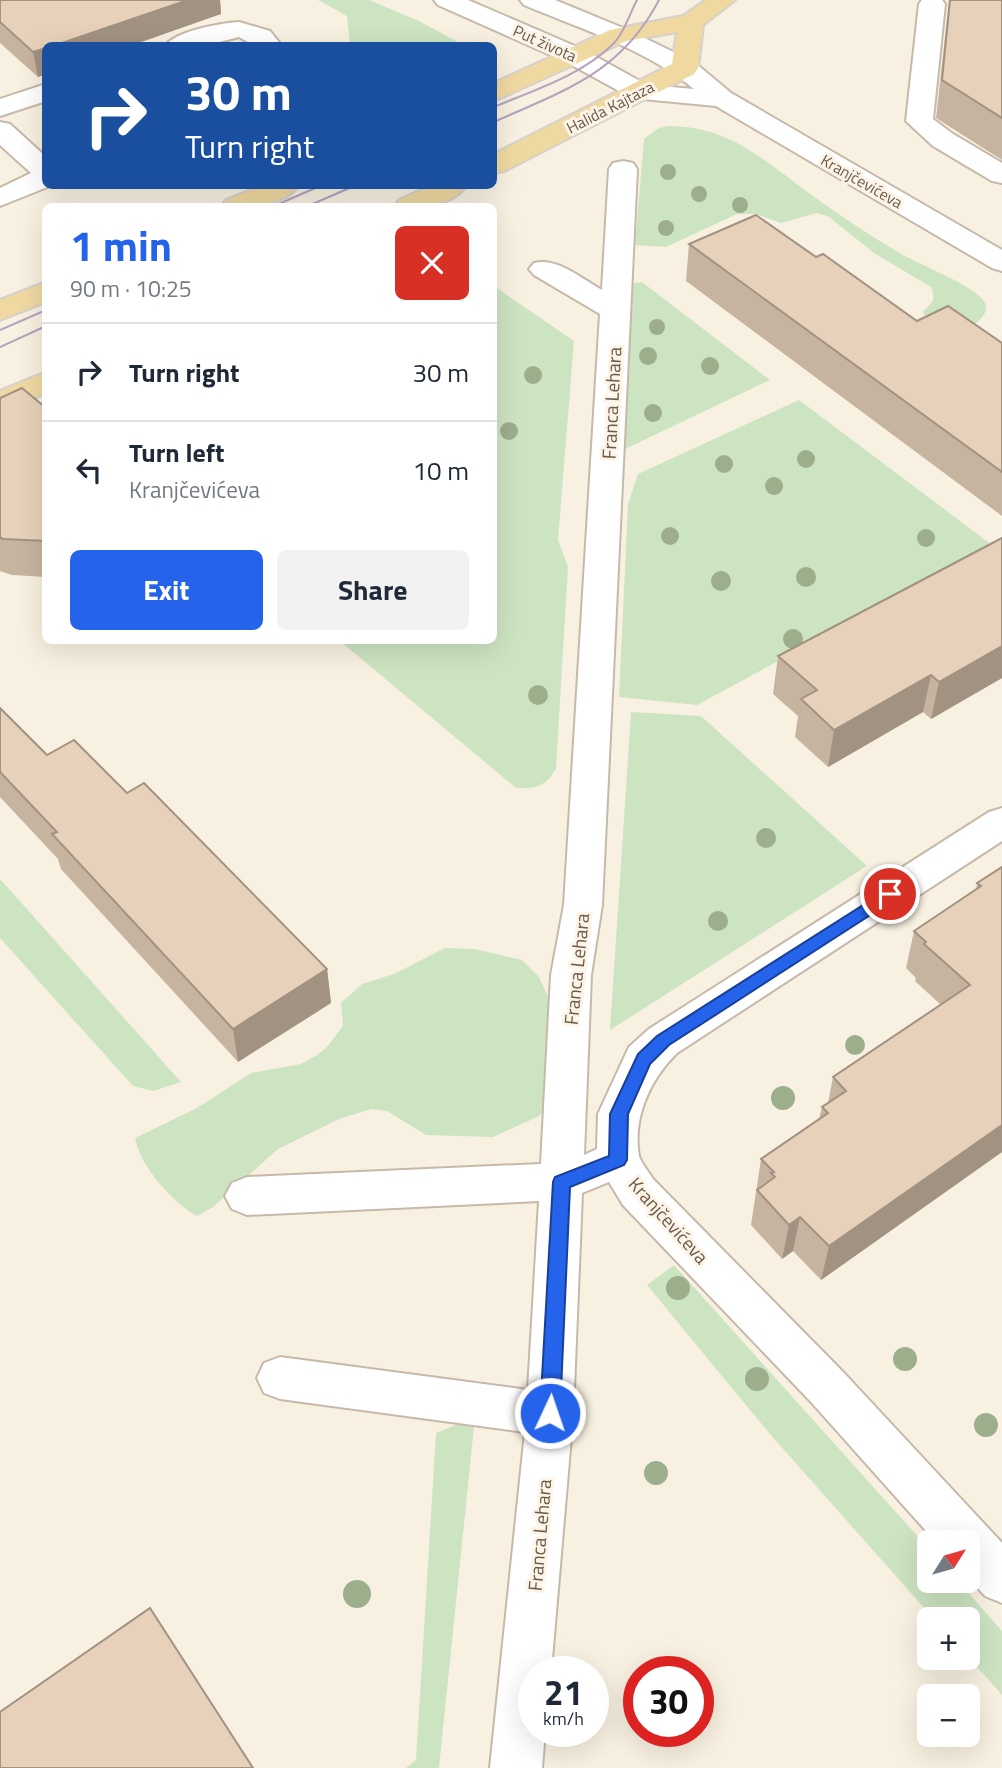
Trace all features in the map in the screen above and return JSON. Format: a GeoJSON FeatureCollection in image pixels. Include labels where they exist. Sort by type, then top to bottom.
{"type":"FeatureCollection","features":[{"type":"Feature","properties":{"kind":"main road"},"geometry":{"type":"LineString","coordinates":[[497,92],[619,35],[691,23],[722,0]]}},
{"type":"Feature","properties":{"kind":"main road"},"geometry":{"type":"LineString","coordinates":[[685,68],[691,23]]}},
{"type":"Feature","properties":{"kind":"main road","name":"Halida Kajtaza"},"geometry":{"type":"LineString","coordinates":[[497,164],[685,68]]}},
{"type":"Feature","properties":{"kind":"main road"},"geometry":{"type":"LineString","coordinates":[[243,203],[277,189]]}},
{"type":"Feature","properties":{"kind":"main road"},"geometry":{"type":"LineString","coordinates":[[415,203],[446,189]]}},
{"type":"Feature","properties":{"kind":"main road"},"geometry":{"type":"LineString","coordinates":[[0,312],[42,293]]}},
{"type":"Feature","properties":{"kind":"main road"},"geometry":{"type":"LineString","coordinates":[[0,402],[42,383]]}},
{"type":"Feature","properties":{"kind":"street","name":"Put života"},"geometry":{"type":"LineString","coordinates":[[447,0],[575,55],[641,92]]}},
{"type":"Feature","properties":{"kind":"street","name":"Put života"},"geometry":{"type":"LineString","coordinates":[[533,0],[619,35],[685,68]]}},
{"type":"Feature","properties":{"kind":"street"},"geometry":{"type":"LineString","coordinates":[[932,4],[919,121],[943,140],[1002,175]]}},
{"type":"Feature","properties":{"kind":"street"},"geometry":{"type":"LineString","coordinates":[[189,42],[226,29],[251,30],[266,42]]}},
{"type":"Feature","properties":{"kind":"street","name":"Kranjčevićeva"},"geometry":{"type":"LineString","coordinates":[[685,68],[722,99],[1002,262]]}},
{"type":"Feature","properties":{"kind":"street","name":"Kranjčevićeva"},"geometry":{"type":"LineString","coordinates":[[641,92],[722,99]]}},
{"type":"Feature","properties":{"kind":"street"},"geometry":{"type":"LineString","coordinates":[[0,108],[42,93]]}},
{"type":"Feature","properties":{"kind":"street"},"geometry":{"type":"LineString","coordinates":[[0,131],[42,170]]}},
{"type":"Feature","properties":{"kind":"street","name":"Franca Lehara"},"geometry":{"type":"LineString","coordinates":[[516,1768],[550,1413],[572,975],[584,892],[623,169]]}},
{"type":"Feature","properties":{"kind":"street"},"geometry":{"type":"LineString","coordinates":[[0,198],[36,184],[42,178]]}},
{"type":"Feature","properties":{"kind":"street"},"geometry":{"type":"LineString","coordinates":[[544,269],[616,311]]}},
{"type":"Feature","properties":{"kind":"street","name":"Kranjčevićeva"},"geometry":{"type":"LineString","coordinates":[[1002,822],[663,1041],[644,1059],[619,1114],[618,1160],[638,1192],[828,1388],[1002,1579]]}},
{"type":"Feature","properties":{"kind":"street"},"geometry":{"type":"LineString","coordinates":[[247,1196],[562,1182],[618,1160]]}},
{"type":"Feature","properties":{"kind":"street"},"geometry":{"type":"LineString","coordinates":[[280,1378],[550,1413]]}},
{"type":"Feature","properties":{"kind":"green space"},"geometry":{"type":"Polygon","coordinates":[[[318,0],[369,0],[419,21],[458,42],[350,42],[347,16],[318,0]]]}},
{"type":"Feature","properties":{"kind":"green space"},"geometry":{"type":"Polygon","coordinates":[[[667,126],[690,127],[711,132],[748,149],[878,240],[971,290],[985,303],[986,309],[981,319],[955,336],[924,315],[923,311],[933,298],[931,287],[874,253],[829,217],[817,213],[781,223],[756,214],[737,214],[666,247],[635,245],[644,139],[657,129],[667,126]]]}},
{"type":"Feature","properties":{"kind":"green space"},"geometry":{"type":"Polygon","coordinates":[[[642,282],[770,380],[621,451],[628,284],[642,282]]]}},
{"type":"Feature","properties":{"kind":"green space"},"geometry":{"type":"Polygon","coordinates":[[[497,288],[574,341],[558,540],[568,567],[556,768],[545,783],[529,788],[516,788],[344,644],[497,644],[497,288]]]}},
{"type":"Feature","properties":{"kind":"green space"},"geometry":{"type":"Polygon","coordinates":[[[799,400],[992,545],[697,705],[619,697],[628,504],[638,474],[799,400]]]}},
{"type":"Feature","properties":{"kind":"green space"},"geometry":{"type":"Polygon","coordinates":[[[631,712],[701,716],[867,866],[610,1030],[631,712]]]}},
{"type":"Feature","properties":{"kind":"green space"},"geometry":{"type":"Polygon","coordinates":[[[0,881],[181,1082],[153,1091],[133,1086],[0,938],[0,881]]]}},
{"type":"Feature","properties":{"kind":"green space"},"geometry":{"type":"Polygon","coordinates":[[[445,948],[475,949],[522,960],[539,977],[556,1014],[550,1107],[537,1117],[493,1137],[426,1135],[387,1111],[371,1109],[339,1119],[278,1149],[213,1207],[197,1216],[168,1193],[150,1172],[135,1138],[197,1108],[251,1073],[301,1064],[314,1057],[326,1048],[343,1026],[341,1003],[362,984],[394,974],[445,948]]]}},
{"type":"Feature","properties":{"kind":"green space"},"geometry":{"type":"Polygon","coordinates":[[[674,1265],[917,1536],[917,1593],[968,1593],[1002,1631],[1002,1695],[980,1670],[980,1607],[923,1607],[769,1433],[647,1285],[674,1265]]]}},
{"type":"Feature","properties":{"kind":"green space"},"geometry":{"type":"Polygon","coordinates":[[[475,1417],[439,1768],[406,1768],[416,1760],[436,1433],[475,1417]]]}},
{"type":"Feature","properties":{"kind":"building"},"geometry":{"type":"Polygon","coordinates":[[[0,0],[188,0],[65,42],[42,42],[42,49],[33,52],[0,22],[0,0]]]}},
{"type":"Feature","properties":{"kind":"building"},"geometry":{"type":"Polygon","coordinates":[[[950,0],[1002,0],[1002,118],[942,80],[950,0]]]}},
{"type":"Feature","properties":{"kind":"building"},"geometry":{"type":"Polygon","coordinates":[[[756,215],[816,257],[823,254],[917,321],[948,306],[1002,343],[1002,472],[689,244],[756,215]]]}},
{"type":"Feature","properties":{"kind":"building"},"geometry":{"type":"Polygon","coordinates":[[[22,388],[42,405],[42,541],[0,538],[0,398],[22,388]]]}},
{"type":"Feature","properties":{"kind":"building"},"geometry":{"type":"Polygon","coordinates":[[[1002,538],[1002,646],[939,682],[931,675],[834,730],[801,699],[817,690],[778,656],[1002,538]]]}},
{"type":"Feature","properties":{"kind":"building"},"geometry":{"type":"Polygon","coordinates":[[[0,708],[47,755],[74,740],[127,793],[144,783],[327,969],[233,1029],[52,834],[57,832],[0,772],[0,708]]]}},
{"type":"Feature","properties":{"kind":"building"},"geometry":{"type":"Polygon","coordinates":[[[1002,867],[1002,1125],[829,1246],[800,1217],[789,1225],[757,1190],[775,1177],[771,1173],[774,1172],[761,1159],[828,1113],[822,1107],[846,1091],[833,1077],[970,985],[924,944],[926,942],[914,931],[981,886],[977,883],[1002,867]]]}},
{"type":"Feature","properties":{"kind":"building"},"geometry":{"type":"Polygon","coordinates":[[[150,1608],[253,1768],[0,1768],[0,1712],[150,1608]]]}},
{"type":"Feature","properties":{"kind":"tram line"},"geometry":{"type":"LineString","coordinates":[[497,106],[557,81],[602,54],[621,34],[637,0]]}},
{"type":"Feature","properties":{"kind":"tram line"},"geometry":{"type":"LineString","coordinates":[[497,121],[567,89],[609,62],[644,25],[659,0]]}},
{"type":"Feature","properties":{"kind":"tram line"},"geometry":{"type":"LineString","coordinates":[[281,203],[313,189]]}},
{"type":"Feature","properties":{"kind":"tram line"},"geometry":{"type":"LineString","coordinates":[[315,203],[347,189]]}},
{"type":"Feature","properties":{"kind":"tram line"},"geometry":{"type":"LineString","coordinates":[[0,330],[42,312]]}},
{"type":"Feature","properties":{"kind":"tram line"},"geometry":{"type":"LineString","coordinates":[[0,347],[42,328]]}},
{"type":"Feature","properties":{"kind":"route"},"geometry":{"type":"LineString","coordinates":[[550,1413],[562,1182],[618,1160],[619,1114],[644,1059],[663,1041],[890,894]]}}]}
